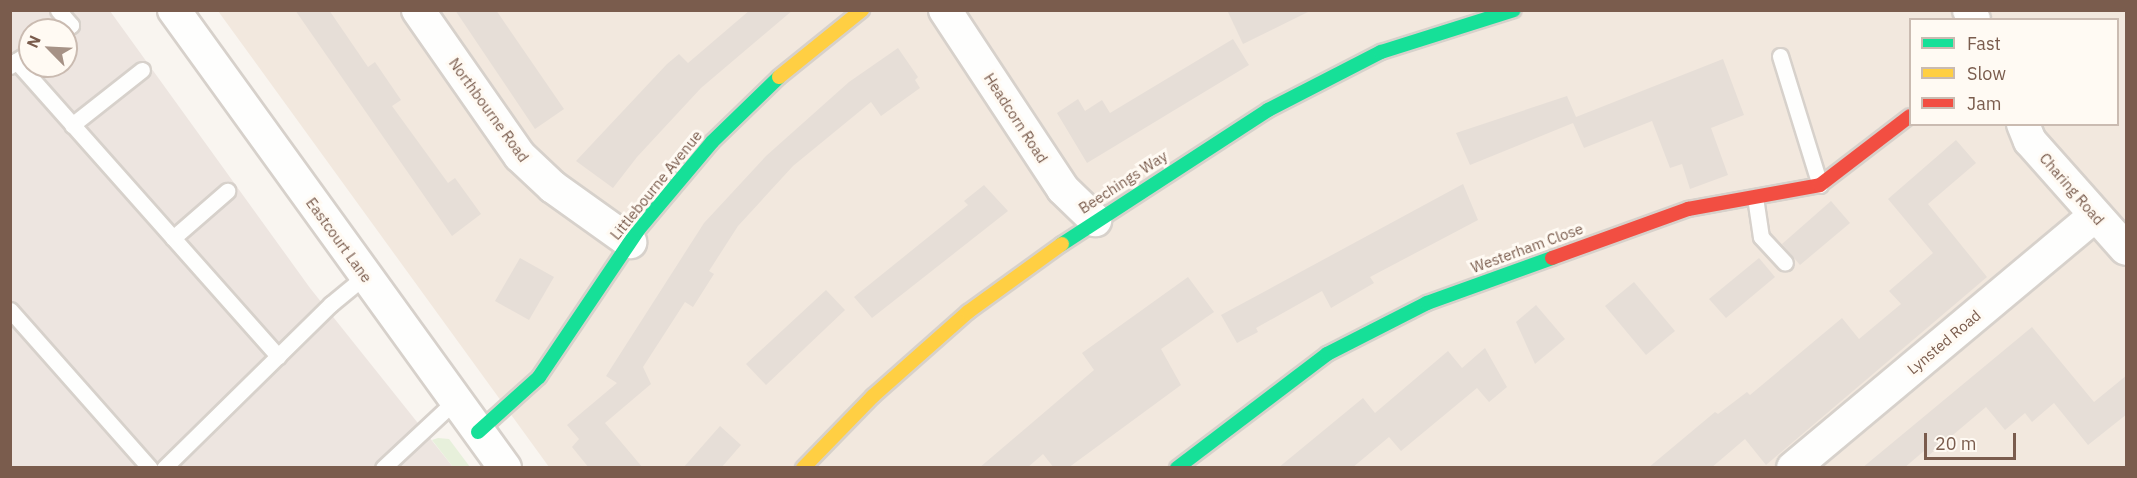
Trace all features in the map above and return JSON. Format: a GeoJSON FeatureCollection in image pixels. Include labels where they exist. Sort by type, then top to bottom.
{"type":"FeatureCollection","features":[{"type":"Feature","properties":{"kind":"street","name":"Eastcourt Lane"},"geometry":{"type":"LineString","coordinates":[[174,10],[506,468]]}},
{"type":"Feature","properties":{"kind":"street","name":"Northbourne Road"},"geometry":{"type":"LineString","coordinates":[[418,10],[520,156],[553,187],[630,242]]}},
{"type":"Feature","properties":{"kind":"street","name":"Littlebourne Avenue"},"geometry":{"type":"LineString","coordinates":[[478,432],[535,382],[630,242],[679,179],[743,109],[862,10]]}},
{"type":"Feature","properties":{"kind":"street","name":"Headcorn Road"},"geometry":{"type":"LineString","coordinates":[[945,10],[1063,189],[1095,219]]}},
{"type":"Feature","properties":{"kind":"street","name":"Beechings Way"},"geometry":{"type":"LineString","coordinates":[[803,468],[873,396],[968,312],[1095,219],[1268,110],[1371,58],[1514,10]]}},
{"type":"Feature","properties":{"kind":"street","name":"Westerham Close"},"geometry":{"type":"LineString","coordinates":[[1177,468],[1238,418],[1327,354],[1427,303],[1677,213],[1820,185],[1909,118]]}},
{"type":"Feature","properties":{"kind":"street","name":"Charing Road"},"geometry":{"type":"LineString","coordinates":[[2024,126],[2030,141],[2094,216],[2127,249]]}},
{"type":"Feature","properties":{"kind":"street","name":"Lynsted Road"},"geometry":{"type":"LineString","coordinates":[[1793,468],[2094,216]]}},
{"type":"Feature","properties":{"kind":"lane"},"geometry":{"type":"LineString","coordinates":[[1780,56],[1820,185]]}},
{"type":"Feature","properties":{"kind":"lane"},"geometry":{"type":"LineString","coordinates":[[13,63],[72,125],[278,356]]}},
{"type":"Feature","properties":{"kind":"lane"},"geometry":{"type":"LineString","coordinates":[[72,125],[142,70]]}},
{"type":"Feature","properties":{"kind":"lane"},"geometry":{"type":"LineString","coordinates":[[172,238],[227,191]]}},
{"type":"Feature","properties":{"kind":"lane"},"geometry":{"type":"LineString","coordinates":[[1755,197],[1761,237],[1785,263]]}},
{"type":"Feature","properties":{"kind":"lane"},"geometry":{"type":"LineString","coordinates":[[164,468],[278,356],[365,276]]}},
{"type":"Feature","properties":{"kind":"lane"},"geometry":{"type":"LineString","coordinates":[[10,310],[150,468]]}},
{"type":"Feature","properties":{"kind":"lane"},"geometry":{"type":"LineString","coordinates":[[383,468],[456,400]]}},
{"type":"Feature","properties":{"kind":"shaded area"},"geometry":{"type":"Polygon","coordinates":[[[10,11],[110,11],[310,288],[453,467],[11,467],[10,11]]]}},
{"type":"Feature","properties":{"kind":"shaded area"},"geometry":{"type":"Polygon","coordinates":[[[218,11],[2126,11],[2126,467],[549,467],[218,11]]]}},
{"type":"Feature","properties":{"kind":"green space"},"geometry":{"type":"Polygon","coordinates":[[[449,439],[470,467],[453,467],[432,440],[449,439]]]}},
{"type":"Feature","properties":{"kind":"building"},"geometry":{"type":"Polygon","coordinates":[[[295,10],[329,10],[368,67],[375,62],[401,100],[392,106],[448,183],[455,178],[481,214],[452,236],[295,10]]]}},
{"type":"Feature","properties":{"kind":"building"},"geometry":{"type":"Polygon","coordinates":[[[455,10],[496,10],[564,109],[535,129],[455,10]]]}},
{"type":"Feature","properties":{"kind":"building"},"geometry":{"type":"Polygon","coordinates":[[[750,10],[793,10],[701,88],[637,157],[613,188],[576,161],[667,64],[679,54],[688,63],[750,10]]]}},
{"type":"Feature","properties":{"kind":"building"},"geometry":{"type":"Polygon","coordinates":[[[1227,10],[1312,10],[1243,44],[1227,10]]]}},
{"type":"Feature","properties":{"kind":"building"},"geometry":{"type":"Polygon","coordinates":[[[1233,39],[1249,65],[1087,163],[1057,113],[1078,99],[1085,111],[1102,100],[1110,113],[1233,39]]]}},
{"type":"Feature","properties":{"kind":"building"},"geometry":{"type":"Polygon","coordinates":[[[898,48],[918,77],[915,80],[920,88],[881,116],[871,102],[793,166],[738,226],[709,271],[714,274],[693,307],[685,302],[643,367],[651,384],[605,423],[643,468],[589,468],[572,447],[579,439],[567,425],[617,383],[606,376],[704,223],[766,156],[849,82],[898,48]]]}},
{"type":"Feature","properties":{"kind":"building"},"geometry":{"type":"Polygon","coordinates":[[[1723,59],[1744,115],[1711,128],[1728,175],[1690,189],[1682,164],[1670,168],[1652,121],[1584,148],[1573,123],[1470,165],[1456,133],[1567,96],[1576,117],[1723,59]]]}},
{"type":"Feature","properties":{"kind":"building"},"geometry":{"type":"Polygon","coordinates":[[[1956,140],[1976,163],[1928,204],[1987,277],[1766,465],[1745,439],[1711,468],[1648,468],[1715,412],[1718,414],[1747,392],[1750,395],[1842,318],[1859,339],[1901,304],[1889,291],[1933,253],[1888,199],[1956,140]]]}},
{"type":"Feature","properties":{"kind":"building"},"geometry":{"type":"Polygon","coordinates":[[[1463,184],[1478,220],[1370,277],[1374,283],[1331,308],[1322,291],[1256,328],[1258,332],[1237,343],[1221,315],[1463,184]]]}},
{"type":"Feature","properties":{"kind":"building"},"geometry":{"type":"Polygon","coordinates":[[[984,185],[1008,211],[872,318],[854,297],[968,205],[964,201],[984,185]]]}},
{"type":"Feature","properties":{"kind":"building"},"geometry":{"type":"Polygon","coordinates":[[[1831,201],[1850,223],[1800,265],[1782,244],[1831,201]]]}},
{"type":"Feature","properties":{"kind":"building"},"geometry":{"type":"Polygon","coordinates":[[[520,258],[554,277],[529,320],[495,301],[520,258]]]}},
{"type":"Feature","properties":{"kind":"building"},"geometry":{"type":"Polygon","coordinates":[[[1759,258],[1775,277],[1726,318],[1709,299],[1759,258]]]}},
{"type":"Feature","properties":{"kind":"building"},"geometry":{"type":"Polygon","coordinates":[[[1188,277],[1214,312],[1161,349],[1181,385],[1068,468],[1054,468],[1043,454],[1027,468],[979,468],[1094,370],[1082,353],[1188,277]]]}},
{"type":"Feature","properties":{"kind":"building"},"geometry":{"type":"Polygon","coordinates":[[[1634,282],[1675,331],[1646,355],[1605,306],[1634,282]]]}},
{"type":"Feature","properties":{"kind":"building"},"geometry":{"type":"Polygon","coordinates":[[[826,290],[845,310],[766,385],[746,364],[826,290]]]}},
{"type":"Feature","properties":{"kind":"building"},"geometry":{"type":"Polygon","coordinates":[[[1536,305],[1565,339],[1535,364],[1516,322],[1536,305]]]}},
{"type":"Feature","properties":{"kind":"building"},"geometry":{"type":"Polygon","coordinates":[[[2032,327],[2094,402],[2127,375],[2127,414],[2088,445],[2054,403],[2032,422],[2025,413],[2005,430],[1986,407],[1928,456],[1924,451],[1904,468],[1862,468],[2032,327]]]}},
{"type":"Feature","properties":{"kind":"building"},"geometry":{"type":"Polygon","coordinates":[[[1485,348],[1507,387],[1489,402],[1477,388],[1401,451],[1389,437],[1352,468],[1278,468],[1363,398],[1375,413],[1448,351],[1462,368],[1485,348]]]}},
{"type":"Feature","properties":{"kind":"building"},"geometry":{"type":"Polygon","coordinates":[[[720,426],[741,445],[721,468],[683,468],[720,426]]]}},
{"type":"Feature","properties":{"kind":"traffic: fast"},"geometry":{"type":"LineString","coordinates":[[1062,244],[1268,110],[1381,52],[1514,10]]}},
{"type":"Feature","properties":{"kind":"traffic: fast"},"geometry":{"type":"LineString","coordinates":[[478,432],[539,377],[638,230],[712,142],[779,77]]}},
{"type":"Feature","properties":{"kind":"traffic: fast"},"geometry":{"type":"LineString","coordinates":[[1177,468],[1327,354],[1427,303],[1552,258]]}},
{"type":"Feature","properties":{"kind":"traffic: slow"},"geometry":{"type":"LineString","coordinates":[[779,77],[862,10]]}},
{"type":"Feature","properties":{"kind":"traffic: slow"},"geometry":{"type":"LineString","coordinates":[[803,468],[873,396],[968,312],[1062,244]]}},
{"type":"Feature","properties":{"kind":"traffic: jam"},"geometry":{"type":"LineString","coordinates":[[1552,258],[1688,209],[1820,185],[1909,117]]}}]}
